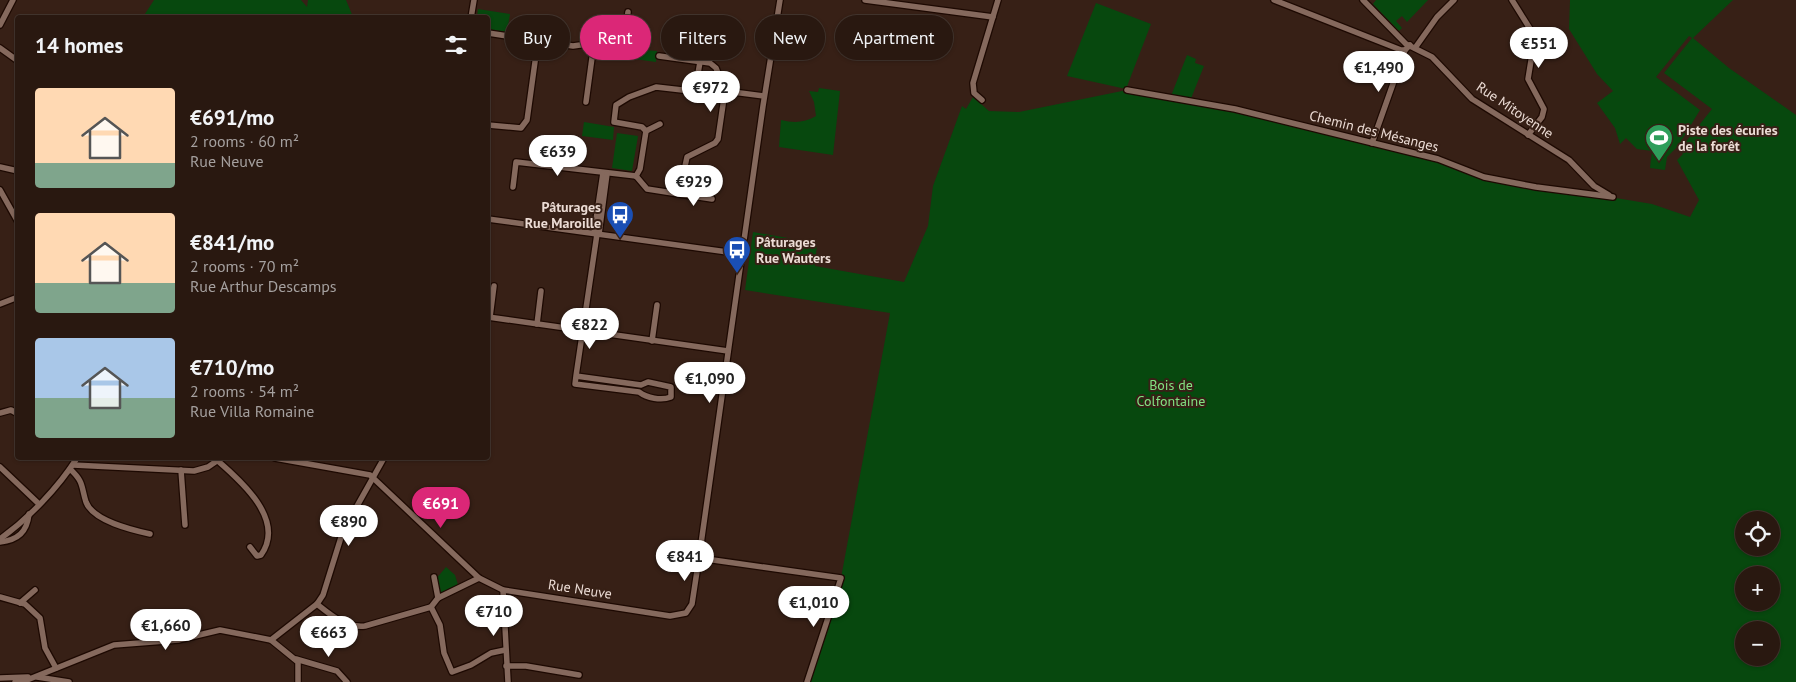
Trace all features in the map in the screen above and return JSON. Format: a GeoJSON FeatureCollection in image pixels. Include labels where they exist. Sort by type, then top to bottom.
{"type":"FeatureCollection","features":[{"type":"Feature","properties":{"kind":"street"},"geometry":{"type":"LineString","coordinates":[[0,25],[13,0]]}},
{"type":"Feature","properties":{"kind":"street"},"geometry":{"type":"LineString","coordinates":[[472,15],[474,0]]}},
{"type":"Feature","properties":{"kind":"street"},"geometry":{"type":"LineString","coordinates":[[780,0],[764,96],[699,558],[841,578],[807,682]]}},
{"type":"Feature","properties":{"kind":"street"},"geometry":{"type":"LineString","coordinates":[[864,0],[993,17]]}},
{"type":"Feature","properties":{"kind":"street"},"geometry":{"type":"LineString","coordinates":[[982,100],[974,93],[973,83],[998,0]]}},
{"type":"Feature","properties":{"kind":"street"},"geometry":{"type":"LineString","coordinates":[[1274,0],[1410,48]]}},
{"type":"Feature","properties":{"kind":"street","name":"Rue Mitoyenne"},"geometry":{"type":"LineString","coordinates":[[1363,0],[1410,48],[1432,56],[1472,99],[1569,160],[1594,186],[1613,197]]}},
{"type":"Feature","properties":{"kind":"street"},"geometry":{"type":"LineString","coordinates":[[1372,143],[1410,48],[1454,0]]}},
{"type":"Feature","properties":{"kind":"street"},"geometry":{"type":"LineString","coordinates":[[1512,0],[1532,32],[1534,42],[1528,79],[1544,109],[1542,116],[1528,135]]}},
{"type":"Feature","properties":{"kind":"street"},"geometry":{"type":"LineString","coordinates":[[490,33],[505,35]]}},
{"type":"Feature","properties":{"kind":"street"},"geometry":{"type":"LineString","coordinates":[[0,48],[15,59]]}},
{"type":"Feature","properties":{"kind":"street"},"geometry":{"type":"LineString","coordinates":[[659,56],[715,66],[725,91],[718,139],[715,143],[687,157],[680,194]]}},
{"type":"Feature","properties":{"kind":"street"},"geometry":{"type":"LineString","coordinates":[[490,125],[521,128],[527,120],[535,60]]}},
{"type":"Feature","properties":{"kind":"street"},"geometry":{"type":"LineString","coordinates":[[586,102],[592,60]]}},
{"type":"Feature","properties":{"kind":"street"},"geometry":{"type":"LineString","coordinates":[[646,131],[642,127],[614,122],[618,103],[656,87],[691,91],[696,85],[700,62]]}},
{"type":"Feature","properties":{"kind":"street","name":"Chemin des Mésanges"},"geometry":{"type":"LineString","coordinates":[[1127,90],[1213,104],[1438,159],[1484,177],[1536,187],[1613,197]]}},
{"type":"Feature","properties":{"kind":"street"},"geometry":{"type":"LineString","coordinates":[[725,91],[764,96]]}},
{"type":"Feature","properties":{"kind":"street"},"geometry":{"type":"LineString","coordinates":[[646,131],[660,124]]}},
{"type":"Feature","properties":{"kind":"street"},"geometry":{"type":"LineString","coordinates":[[636,176],[640,170],[646,131]]}},
{"type":"Feature","properties":{"kind":"street"},"geometry":{"type":"LineString","coordinates":[[513,187],[516,162],[636,176],[647,189],[712,199]]}},
{"type":"Feature","properties":{"kind":"street"},"geometry":{"type":"LineString","coordinates":[[0,167],[15,170]]}},
{"type":"Feature","properties":{"kind":"street"},"geometry":{"type":"LineString","coordinates":[[576,376],[641,385],[648,382],[671,387],[671,397],[665,399],[645,396],[639,392],[575,384],[576,376],[597,234],[605,173]]}},
{"type":"Feature","properties":{"kind":"street"},"geometry":{"type":"LineString","coordinates":[[0,190],[15,217]]}},
{"type":"Feature","properties":{"kind":"street"},"geometry":{"type":"LineString","coordinates":[[490,219],[742,254]]}},
{"type":"Feature","properties":{"kind":"street"},"geometry":{"type":"LineString","coordinates":[[490,311],[494,286]]}},
{"type":"Feature","properties":{"kind":"street"},"geometry":{"type":"LineString","coordinates":[[537,324],[541,291]]}},
{"type":"Feature","properties":{"kind":"street"},"geometry":{"type":"LineString","coordinates":[[0,304],[15,298]]}},
{"type":"Feature","properties":{"kind":"street"},"geometry":{"type":"LineString","coordinates":[[652,341],[657,305]]}},
{"type":"Feature","properties":{"kind":"street"},"geometry":{"type":"LineString","coordinates":[[490,317],[728,351]]}},
{"type":"Feature","properties":{"kind":"street"},"geometry":{"type":"LineString","coordinates":[[0,413],[11,410],[15,412]]}},
{"type":"Feature","properties":{"kind":"street"},"geometry":{"type":"LineString","coordinates":[[0,541],[39,504],[76,460]]}},
{"type":"Feature","properties":{"kind":"street"},"geometry":{"type":"LineString","coordinates":[[71,467],[194,471],[208,467],[218,460]]}},
{"type":"Feature","properties":{"kind":"street"},"geometry":{"type":"LineString","coordinates":[[221,460],[246,485],[264,513],[268,536],[265,550],[262,555],[257,556],[250,547]]}},
{"type":"Feature","properties":{"kind":"street","name":"Rue Neuve"},"geometry":{"type":"LineString","coordinates":[[286,460],[370,475],[479,578],[502,590],[670,616],[686,613],[692,604],[699,558]]}},
{"type":"Feature","properties":{"kind":"street"},"geometry":{"type":"LineString","coordinates":[[271,640],[317,604],[323,595],[342,531],[383,460]]}},
{"type":"Feature","properties":{"kind":"street"},"geometry":{"type":"LineString","coordinates":[[0,467],[39,504]]}},
{"type":"Feature","properties":{"kind":"street"},"geometry":{"type":"LineString","coordinates":[[71,467],[83,482],[87,503],[93,514],[113,524],[150,534]]}},
{"type":"Feature","properties":{"kind":"street"},"geometry":{"type":"LineString","coordinates":[[181,470],[185,525]]}},
{"type":"Feature","properties":{"kind":"street"},"geometry":{"type":"LineString","coordinates":[[434,577],[438,598]]}},
{"type":"Feature","properties":{"kind":"street"},"geometry":{"type":"LineString","coordinates":[[317,604],[333,617],[354,627],[376,624],[431,607],[438,598],[479,578]]}},
{"type":"Feature","properties":{"kind":"street"},"geometry":{"type":"LineString","coordinates":[[20,603],[35,590]]}},
{"type":"Feature","properties":{"kind":"street"},"geometry":{"type":"LineString","coordinates":[[502,590],[508,682]]}},
{"type":"Feature","properties":{"kind":"street"},"geometry":{"type":"LineString","coordinates":[[0,597],[20,603],[40,618],[45,648],[56,668]]}},
{"type":"Feature","properties":{"kind":"street"},"geometry":{"type":"LineString","coordinates":[[431,607],[440,625],[444,653],[452,672],[471,665],[491,653],[505,650]]}},
{"type":"Feature","properties":{"kind":"street"},"geometry":{"type":"LineString","coordinates":[[15,682],[36,676],[114,645],[178,640],[209,631],[235,632],[254,638],[271,640],[296,659],[337,671],[346,682]]}},
{"type":"Feature","properties":{"kind":"street"},"geometry":{"type":"LineString","coordinates":[[296,659],[298,662],[298,682]]}},
{"type":"Feature","properties":{"kind":"street"},"geometry":{"type":"LineString","coordinates":[[506,666],[526,666],[579,676]]}},
{"type":"Feature","properties":{"kind":"street"},"geometry":{"type":"LineString","coordinates":[[0,678],[36,676],[68,682]]}},
{"type":"Feature","properties":{"kind":"green space"},"geometry":{"type":"Polygon","coordinates":[[[154,0],[301,0],[307,7],[308,0],[346,0],[352,15],[315,15],[144,15],[154,0]]]}},
{"type":"Feature","properties":{"kind":"green space"},"geometry":{"type":"Polygon","coordinates":[[[1376,0],[1428,0],[1407,22],[1402,16],[1396,21],[1402,28],[1399,31],[1373,4],[1376,0]]]}},
{"type":"Feature","properties":{"kind":"green space","name":"Bois de Colfontaine"},"geometry":{"type":"Polygon","coordinates":[[[1570,0],[1733,0],[1693,38],[1729,68],[1796,115],[1796,682],[807,682],[841,578],[890,313],[745,290],[753,232],[817,243],[815,266],[904,282],[928,226],[933,186],[962,106],[966,109],[973,97],[989,111],[1019,112],[1127,90],[1212,106],[1449,165],[1471,174],[1652,204],[1690,217],[1699,200],[1677,160],[1683,154],[1680,149],[1712,109],[1664,73],[1692,38],[1689,36],[1656,77],[1700,110],[1678,146],[1667,157],[1665,170],[1650,168],[1652,151],[1637,149],[1626,138],[1620,144],[1615,128],[1597,103],[1613,91],[1597,74],[1569,29],[1570,0]]]}},
{"type":"Feature","properties":{"kind":"green space"},"geometry":{"type":"Polygon","coordinates":[[[1096,3],[1151,24],[1126,89],[1067,76],[1096,3]]]}},
{"type":"Feature","properties":{"kind":"green space"},"geometry":{"type":"Polygon","coordinates":[[[478,9],[510,14],[505,15],[505,32],[490,29],[490,15],[477,15],[478,9]]]}},
{"type":"Feature","properties":{"kind":"green space"},"geometry":{"type":"Polygon","coordinates":[[[651,51],[657,51],[656,62],[642,60],[651,60],[651,51]]]}},
{"type":"Feature","properties":{"kind":"green space"},"geometry":{"type":"Polygon","coordinates":[[[1187,55],[1196,59],[1195,63],[1204,66],[1190,101],[1171,96],[1187,55]]]}},
{"type":"Feature","properties":{"kind":"green space"},"geometry":{"type":"Polygon","coordinates":[[[819,88],[840,91],[833,155],[779,147],[781,120],[799,122],[816,116],[814,102],[809,91],[818,92],[819,88]]]}},
{"type":"Feature","properties":{"kind":"green space"},"geometry":{"type":"Polygon","coordinates":[[[584,122],[614,127],[613,140],[582,136],[584,122]]]}},
{"type":"Feature","properties":{"kind":"green space"},"geometry":{"type":"Polygon","coordinates":[[[617,133],[638,136],[632,171],[612,168],[617,133]]]}},
{"type":"Feature","properties":{"kind":"green space"},"geometry":{"type":"Polygon","coordinates":[[[446,567],[455,575],[459,588],[455,590],[453,587],[443,592],[443,595],[440,594],[436,579],[446,567]]]}},
{"type":"Feature","properties":{"kind":"place","name":"Piste des écuries de la forêt"},"geometry":{"type":"Point","coordinates":[1659,162]}},
{"type":"Feature","properties":{"kind":"place","name":"Pâturages Rue Maroille"},"geometry":{"type":"Point","coordinates":[620,239]}},
{"type":"Feature","properties":{"kind":"place","name":"Pâturages Rue Wauters"},"geometry":{"type":"Point","coordinates":[737,274]}}]}
